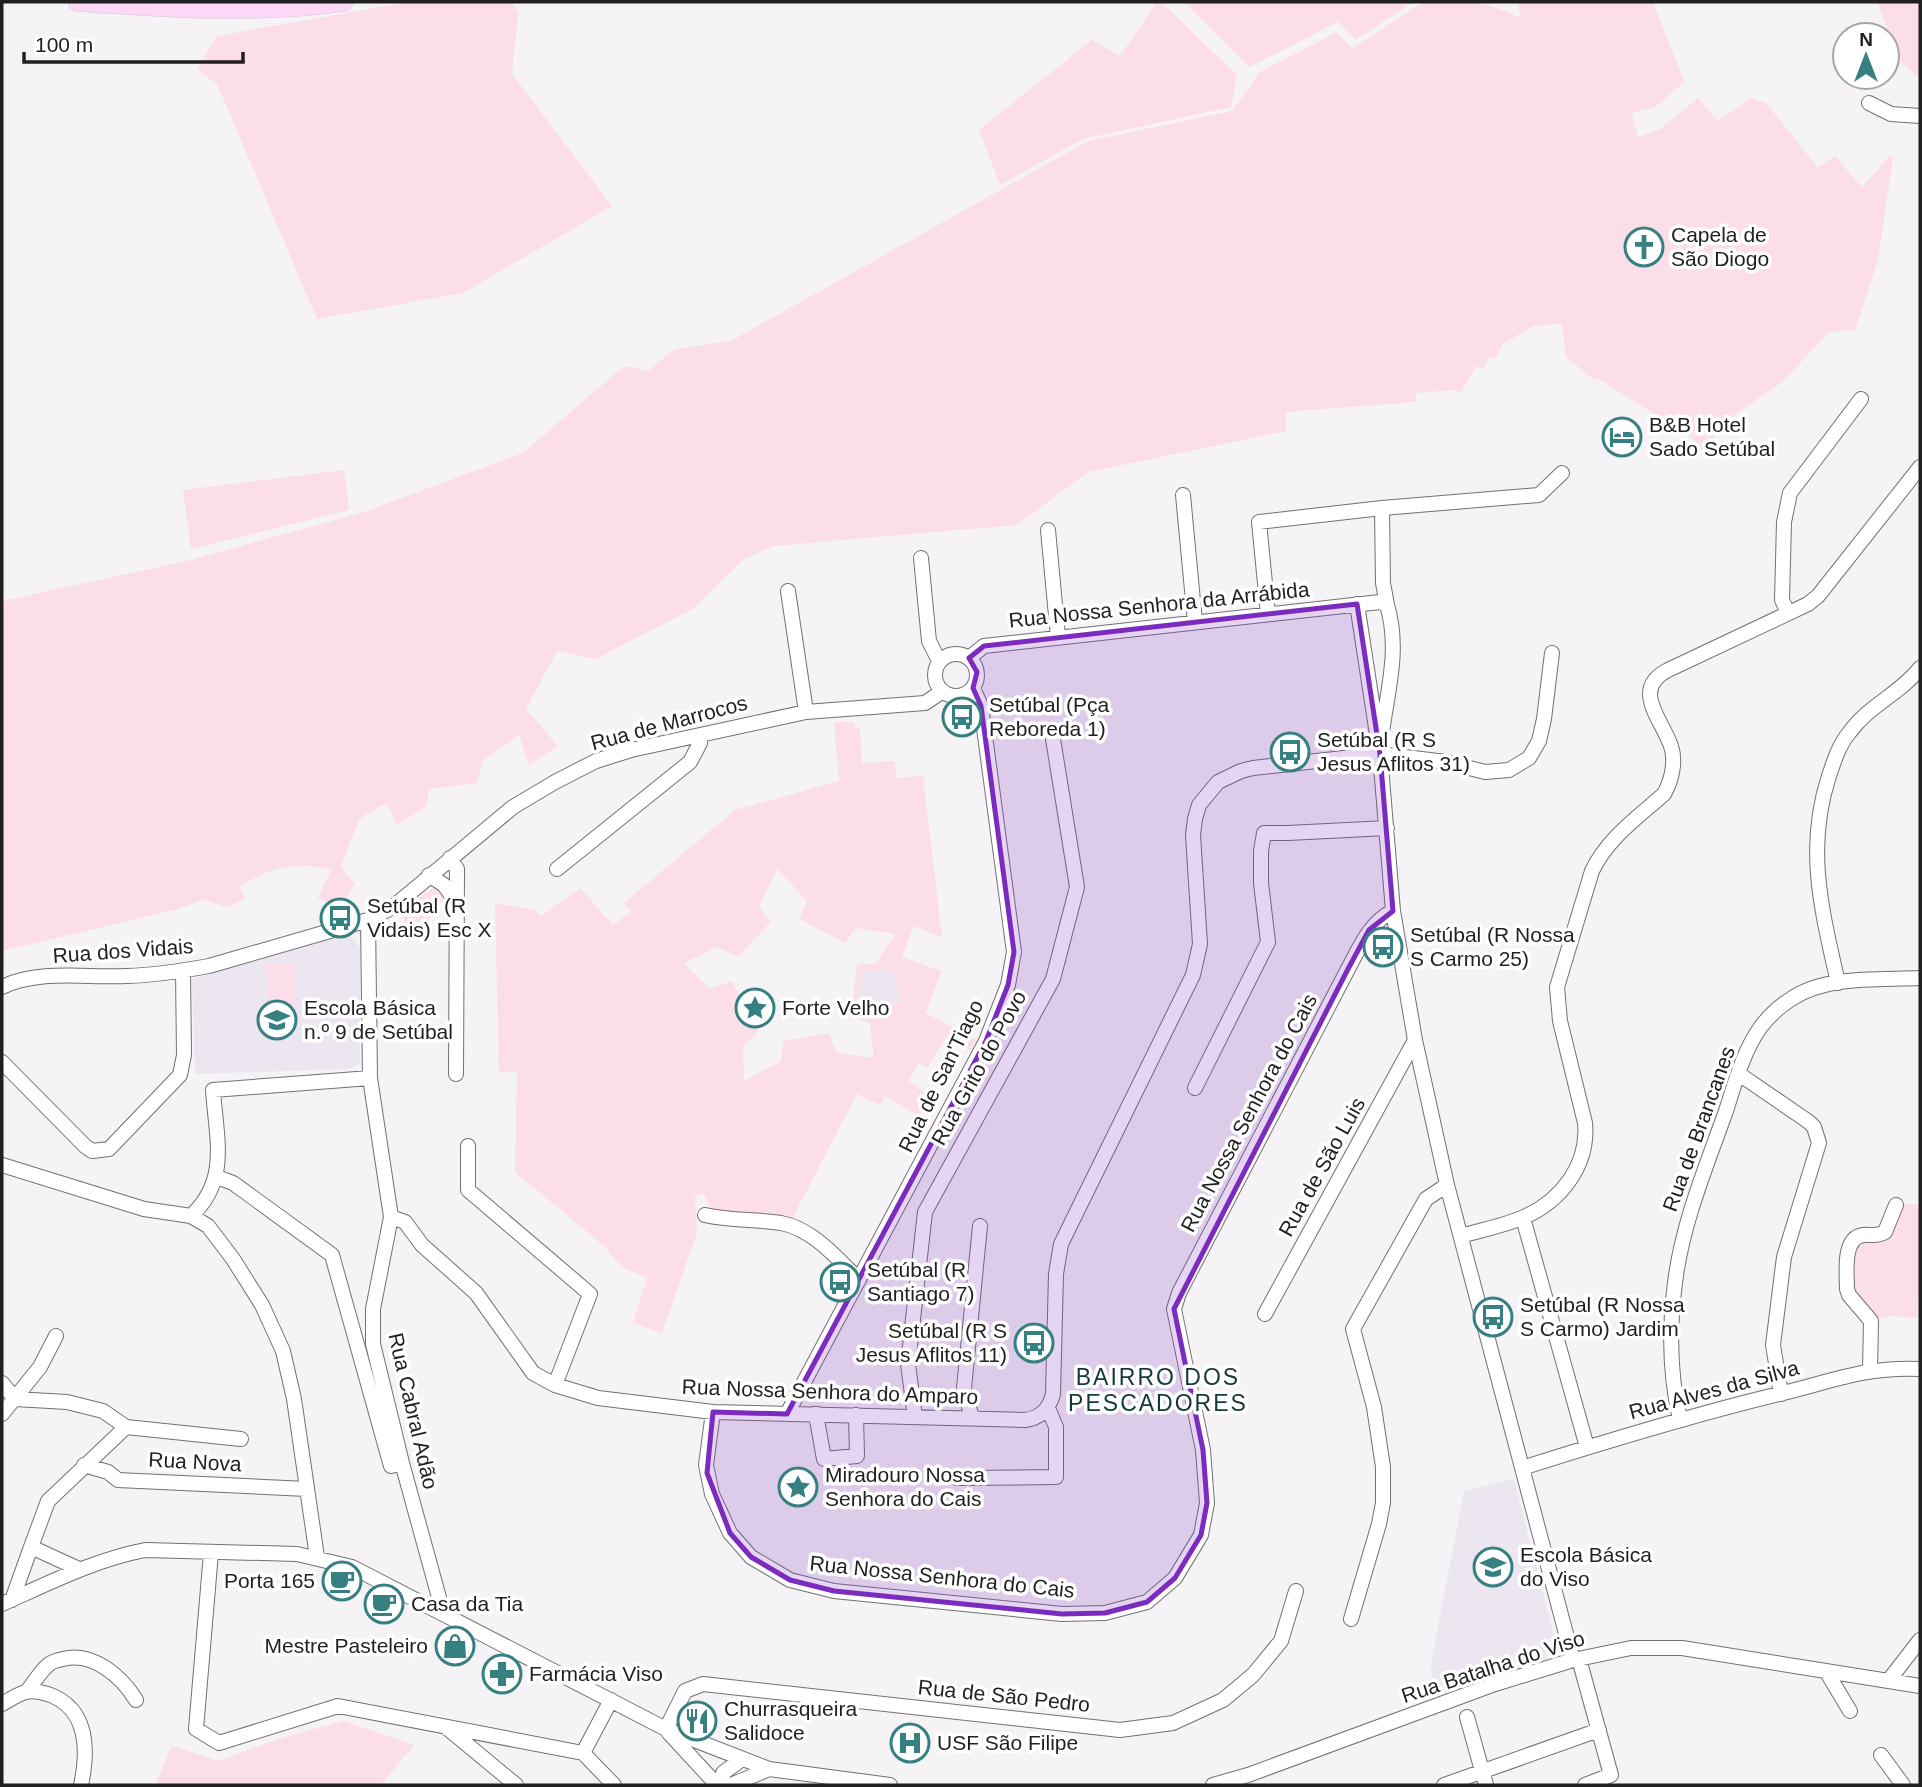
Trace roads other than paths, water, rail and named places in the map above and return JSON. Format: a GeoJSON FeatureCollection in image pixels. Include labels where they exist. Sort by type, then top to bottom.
{"type":"FeatureCollection","features":[{"type":"Feature","properties":{"kind":"main road"},"geometry":{"type":"LineString","coordinates":[[77,2],[246,8],[344,2]]}},
{"type":"Feature","properties":{"kind":"street"},"geometry":{"type":"LineString","coordinates":[[1869,103],[1891,114],[1920,116]]}},
{"type":"Feature","properties":{"kind":"street"},"geometry":{"type":"LineString","coordinates":[[1788,613],[1782,600],[1784,522],[1790,493],[1861,399]]}},
{"type":"Feature","properties":{"kind":"street"},"geometry":{"type":"LineString","coordinates":[[1461,1236],[1523,1218],[1541,1208],[1564,1188],[1574,1175],[1585,1147],[1583,1108],[1560,1021],[1557,987],[1598,858],[1606,847],[1664,794],[1668,786],[1673,759],[1671,747],[1651,700],[1651,682],[1668,670],[1808,604],[1818,596],[1920,467]]}},
{"type":"Feature","properties":{"kind":"street"},"geometry":{"type":"LineString","coordinates":[[1268,614],[1259,522],[1382,508],[1539,495],[1562,473]]}},
{"type":"Feature","properties":{"kind":"street"},"geometry":{"type":"LineString","coordinates":[[1183,495],[1195,622]]}},
{"type":"Feature","properties":{"kind":"street"},"geometry":{"type":"LineString","coordinates":[[1382,508],[1383,583],[1372,604],[1365,652],[1380,754],[1393,911],[1415,1040],[1447,1185],[1522,1468],[1611,1775],[1586,1785]]}},
{"type":"Feature","properties":{"kind":"street"},"geometry":{"type":"LineString","coordinates":[[1048,530],[1058,637]]}},
{"type":"Feature","properties":{"kind":"street"},"geometry":{"type":"LineString","coordinates":[[920,558],[929,641],[939,662]]}},
{"type":"Feature","properties":{"kind":"street"},"geometry":{"type":"LineString","coordinates":[[788,591],[806,712]]}},
{"type":"Feature","properties":{"kind":"street"},"geometry":{"type":"LineString","coordinates":[[1372,604],[1392,624],[1394,655],[1380,754]]}},
{"type":"Feature","properties":{"kind":"street","name":"Rua Nossa Senhora da Arrábida"},"geometry":{"type":"LineString","coordinates":[[969,658],[984,646],[1372,604]]}},
{"type":"Feature","properties":{"kind":"street"},"geometry":{"type":"LineString","coordinates":[[1365,652],[1372,658],[1394,655]]}},
{"type":"Feature","properties":{"kind":"street"},"geometry":{"type":"LineString","coordinates":[[954,653],[969,658],[977,672],[973,688],[956,696],[943,691],[935,677],[939,662],[954,653]]}},
{"type":"Feature","properties":{"kind":"street"},"geometry":{"type":"LineString","coordinates":[[957,1478],[1056,1477],[1055,1427],[1048,1408],[1054,1388],[1055,1274],[1061,1244],[1186,992],[1195,967],[1200,944],[1200,925],[1193,835],[1199,805],[1218,782],[1241,771],[1380,754],[1446,762],[1485,772],[1509,770],[1529,758],[1539,741],[1552,653]]}},
{"type":"Feature","properties":{"kind":"street"},"geometry":{"type":"LineString","coordinates":[[1838,983],[1819,894],[1816,864],[1816,826],[1824,792],[1835,758],[1847,734],[1868,710],[1917,679]]}},
{"type":"Feature","properties":{"kind":"street","name":"Rua de San'Tiago"},"geometry":{"type":"LineString","coordinates":[[787,1414],[986,1041],[1008,985],[1014,952],[981,706],[973,688]]}},
{"type":"Feature","properties":{"kind":"street","name":"Rua de Marrocos"},"geometry":{"type":"LineString","coordinates":[[368,920],[393,906],[513,807],[596,761],[631,750],[806,712],[925,703],[943,691]]}},
{"type":"Feature","properties":{"kind":"street"},"geometry":{"type":"LineString","coordinates":[[557,869],[690,762],[700,743],[699,736]]}},
{"type":"Feature","properties":{"kind":"street","name":"Rua Grito do Povo"},"geometry":{"type":"LineString","coordinates":[[915,1417],[908,1364],[925,1212],[1053,979],[1077,887],[1053,739]]}},
{"type":"Feature","properties":{"kind":"street"},"geometry":{"type":"LineString","coordinates":[[1195,1088],[1268,943],[1261,883],[1264,832],[1287,834],[1387,828]]}},
{"type":"Feature","properties":{"kind":"street"},"geometry":{"type":"LineString","coordinates":[[450,859],[457,869],[456,1074]]}},
{"type":"Feature","properties":{"kind":"street"},"geometry":{"type":"LineString","coordinates":[[429,875],[444,886],[456,902]]}},
{"type":"Feature","properties":{"kind":"street","name":"Rua Nossa Senhora do Cais"},"geometry":{"type":"LineString","coordinates":[[713,1412],[706,1465],[712,1494],[730,1533],[751,1558],[790,1580],[834,1591],[1062,1614],[1105,1613],[1147,1602],[1175,1578],[1201,1535],[1207,1503],[1203,1450],[1174,1309],[1179,1293],[1348,969],[1379,918],[1393,911]]}},
{"type":"Feature","properties":{"kind":"street"},"geometry":{"type":"LineString","coordinates":[[368,920],[370,1078],[391,1217]]}},
{"type":"Feature","properties":{"kind":"street","name":"Rua dos Vidais"},"geometry":{"type":"LineString","coordinates":[[2,987],[28,978],[47,976],[127,976],[183,971],[368,920]]}},
{"type":"Feature","properties":{"kind":"street"},"geometry":{"type":"LineString","coordinates":[[2,1062],[85,1146],[92,1151],[109,1149],[180,1075],[184,1055],[183,971]]}},
{"type":"Feature","properties":{"kind":"street","name":"Rua de Brancanes"},"geometry":{"type":"LineString","coordinates":[[1680,1420],[1676,1403],[1671,1335],[1679,1255],[1704,1171],[1739,1074],[1761,1027],[1791,998],[1813,988],[1838,983],[1920,978]]}},
{"type":"Feature","properties":{"kind":"street","name":"Rua de São Luis"},"geometry":{"type":"LineString","coordinates":[[1265,1314],[1415,1040]]}},
{"type":"Feature","properties":{"kind":"street"},"geometry":{"type":"LineString","coordinates":[[1739,1074],[1814,1127],[1819,1143],[1792,1225],[1782,1269],[1773,1345],[1781,1394]]}},
{"type":"Feature","properties":{"kind":"street"},"geometry":{"type":"LineString","coordinates":[[191,1216],[209,1196],[217,1177],[213,1090],[370,1078]]}},
{"type":"Feature","properties":{"kind":"street"},"geometry":{"type":"LineString","coordinates":[[468,1146],[468,1191],[590,1294],[555,1385]]}},
{"type":"Feature","properties":{"kind":"street"},"geometry":{"type":"LineString","coordinates":[[2,1165],[144,1209],[191,1216],[208,1226],[262,1305],[283,1351],[294,1399],[317,1557]]}},
{"type":"Feature","properties":{"kind":"street"},"geometry":{"type":"LineString","coordinates":[[217,1177],[233,1183],[332,1255],[391,1466],[402,1463]]}},
{"type":"Feature","properties":{"kind":"street"},"geometry":{"type":"LineString","coordinates":[[1351,1619],[1383,1503],[1381,1439],[1366,1370],[1354,1335],[1354,1324],[1426,1199],[1447,1185]]}},
{"type":"Feature","properties":{"kind":"street"},"geometry":{"type":"LineString","coordinates":[[1870,1370],[1871,1321],[1847,1289],[1848,1251],[1858,1236],[1885,1233],[1896,1205]]}},
{"type":"Feature","properties":{"kind":"street"},"geometry":{"type":"LineString","coordinates":[[705,1216],[728,1221],[782,1223],[801,1231],[832,1253],[859,1280]]}},
{"type":"Feature","properties":{"kind":"street","name":"Rua Nossa Senhora do Amparo"},"geometry":{"type":"LineString","coordinates":[[391,1217],[405,1222],[422,1245],[476,1293],[533,1373],[555,1385],[598,1398],[713,1412],[816,1415],[1032,1419],[1048,1408]]}},
{"type":"Feature","properties":{"kind":"street","name":"Rua Cabral Adão"},"geometry":{"type":"LineString","coordinates":[[391,1217],[376,1289],[371,1325],[373,1344],[443,1612]]}},
{"type":"Feature","properties":{"kind":"street"},"geometry":{"type":"LineString","coordinates":[[1523,1218],[1587,1447]]}},
{"type":"Feature","properties":{"kind":"street"},"geometry":{"type":"LineString","coordinates":[[972,1418],[964,1388],[980,1226]]}},
{"type":"Feature","properties":{"kind":"street"},"geometry":{"type":"LineString","coordinates":[[2,1414],[40,1367],[56,1336]]}},
{"type":"Feature","properties":{"kind":"street","name":"Rua Alves da Silva"},"geometry":{"type":"LineString","coordinates":[[1522,1468],[1727,1406],[1870,1370],[1920,1369]]}},
{"type":"Feature","properties":{"kind":"street"},"geometry":{"type":"LineString","coordinates":[[2,1383],[15,1399],[67,1402],[103,1411],[126,1427],[242,1439]]}},
{"type":"Feature","properties":{"kind":"street"},"geometry":{"type":"LineString","coordinates":[[816,1415],[824,1459],[857,1456],[856,1415]]}},
{"type":"Feature","properties":{"kind":"street"},"geometry":{"type":"LineString","coordinates":[[7,1602],[48,1501],[126,1427]]}},
{"type":"Feature","properties":{"kind":"street","name":"Rua Nova"},"geometry":{"type":"LineString","coordinates":[[84,1465],[108,1472],[118,1480],[307,1489]]}},
{"type":"Feature","properties":{"kind":"street"},"geometry":{"type":"LineString","coordinates":[[31,1547],[79,1569]]}},
{"type":"Feature","properties":{"kind":"street"},"geometry":{"type":"LineString","coordinates":[[7,1602],[79,1569],[145,1550],[297,1554],[317,1557],[352,1567],[443,1612],[666,1730],[769,1769],[890,1785]]}},
{"type":"Feature","properties":{"kind":"street"},"geometry":{"type":"LineString","coordinates":[[211,1553],[196,1729],[219,1743],[338,1706],[583,1753],[614,1785]]}},
{"type":"Feature","properties":{"kind":"street","name":"Rua de São Pedro"},"geometry":{"type":"LineString","coordinates":[[666,1730],[685,1691],[703,1684],[1120,1730],[1172,1723],[1223,1700],[1253,1675],[1281,1641],[1296,1591]]}},
{"type":"Feature","properties":{"kind":"street"},"geometry":{"type":"LineString","coordinates":[[1889,1680],[1920,1640]]}},
{"type":"Feature","properties":{"kind":"street","name":"Rua Batalha do Viso"},"geometry":{"type":"LineString","coordinates":[[1213,1785],[1249,1780],[1460,1696],[1576,1659],[1631,1648],[1682,1648],[1920,1686]]}},
{"type":"Feature","properties":{"kind":"street"},"geometry":{"type":"LineString","coordinates":[[27,1692],[49,1663],[68,1657],[92,1660],[110,1671],[128,1687],[136,1700]]}},
{"type":"Feature","properties":{"kind":"street"},"geometry":{"type":"LineString","coordinates":[[1826,1671],[1850,1711]]}},
{"type":"Feature","properties":{"kind":"street"},"geometry":{"type":"LineString","coordinates":[[2,1703],[27,1692],[46,1693],[62,1700],[80,1721],[86,1740],[81,1785]]}},
{"type":"Feature","properties":{"kind":"street"},"geometry":{"type":"LineString","coordinates":[[583,1753],[611,1700]]}},
{"type":"Feature","properties":{"kind":"street"},"geometry":{"type":"LineString","coordinates":[[1467,1717],[1486,1785]]}},
{"type":"Feature","properties":{"kind":"street"},"geometry":{"type":"LineString","coordinates":[[445,1726],[516,1785]]}},
{"type":"Feature","properties":{"kind":"street"},"geometry":{"type":"LineString","coordinates":[[666,1730],[719,1785],[723,1773],[743,1759]]}},
{"type":"Feature","properties":{"kind":"street"},"geometry":{"type":"LineString","coordinates":[[1444,1785],[1599,1730]]}},
{"type":"Feature","properties":{"kind":"street"},"geometry":{"type":"LineString","coordinates":[[1881,1755],[1902,1785]]}},
{"type":"Feature","properties":{"kind":"street"},"geometry":{"type":"LineString","coordinates":[[731,1785],[769,1769]]}},
{"type":"Feature","properties":{"kind":"place","name":"Capela de São Diogo"},"geometry":{"type":"Point","coordinates":[1644,247]}},
{"type":"Feature","properties":{"kind":"place","name":"B&B Hotel Sado Setúbal"},"geometry":{"type":"Point","coordinates":[1622,437]}},
{"type":"Feature","properties":{"kind":"place","name":"Setúbal (Pça Reboreda 1)"},"geometry":{"type":"Point","coordinates":[962,717]}},
{"type":"Feature","properties":{"kind":"place","name":"Setúbal (R S Jesus Aflitos 31)"},"geometry":{"type":"Point","coordinates":[1290,752]}},
{"type":"Feature","properties":{"kind":"place","name":"Setúbal (R Vidais) Esc X"},"geometry":{"type":"Point","coordinates":[340,918]}},
{"type":"Feature","properties":{"kind":"place","name":"Setúbal (R Nossa S Carmo 25)"},"geometry":{"type":"Point","coordinates":[1383,947]}},
{"type":"Feature","properties":{"kind":"place","name":"Forte Velho"},"geometry":{"type":"Point","coordinates":[755,1008]}},
{"type":"Feature","properties":{"kind":"place","name":"Escola Básica n.º 9 de Setúbal"},"geometry":{"type":"Point","coordinates":[277,1020]}},
{"type":"Feature","properties":{"kind":"place","name":"Setúbal (R Santiago 7)"},"geometry":{"type":"Point","coordinates":[840,1282]}},
{"type":"Feature","properties":{"kind":"place","name":"Setúbal (R Nossa S Carmo) Jardim"},"geometry":{"type":"Point","coordinates":[1493,1317]}},
{"type":"Feature","properties":{"kind":"place","name":"Setúbal (R S Jesus Aflitos 11)"},"geometry":{"type":"Point","coordinates":[1034,1343]}},
{"type":"Feature","properties":{"kind":"place","name":"Miradouro Nossa Senhora do Cais"},"geometry":{"type":"Point","coordinates":[798,1487]}},
{"type":"Feature","properties":{"kind":"place","name":"Escola Básica do Viso"},"geometry":{"type":"Point","coordinates":[1493,1567]}},
{"type":"Feature","properties":{"kind":"place","name":"Porta 165"},"geometry":{"type":"Point","coordinates":[342,1581]}},
{"type":"Feature","properties":{"kind":"place","name":"Casa da Tia"},"geometry":{"type":"Point","coordinates":[384,1604]}},
{"type":"Feature","properties":{"kind":"place","name":"Mestre Pasteleiro"},"geometry":{"type":"Point","coordinates":[455,1646]}},
{"type":"Feature","properties":{"kind":"place","name":"Farmácia Viso"},"geometry":{"type":"Point","coordinates":[502,1674]}},
{"type":"Feature","properties":{"kind":"place","name":"Churrasqueira Salidoce"},"geometry":{"type":"Point","coordinates":[697,1721]}},
{"type":"Feature","properties":{"kind":"place","name":"USF São Filipe"},"geometry":{"type":"Point","coordinates":[910,1743]}},
{"type":"Feature","properties":{"kind":"district","name":"BAIRRO DOS PESCADORES"},"geometry":{"type":"Point","coordinates":[1158,1390]}}]}
